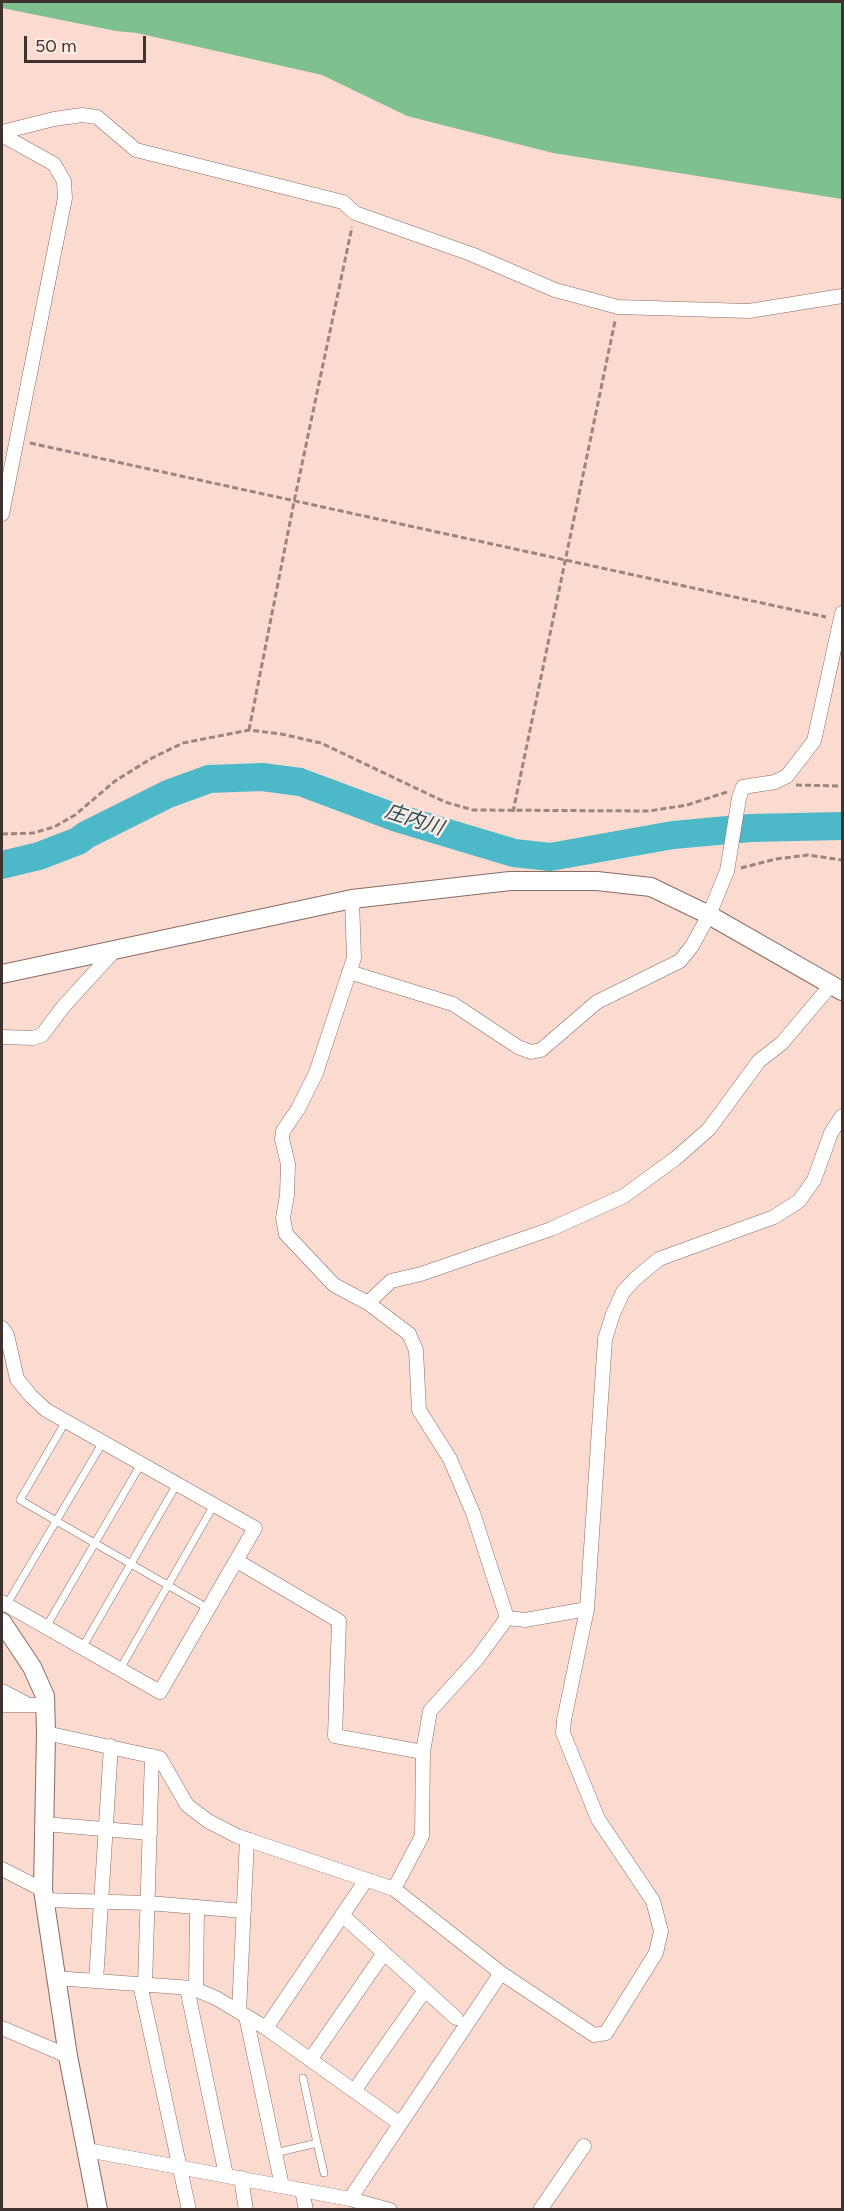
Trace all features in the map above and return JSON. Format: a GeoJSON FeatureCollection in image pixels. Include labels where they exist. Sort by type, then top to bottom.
{"type":"FeatureCollection","features":[{"type":"Feature","properties":{"kind":"street"},"geometry":{"type":"LineString","coordinates":[[2,133],[54,119],[82,115],[97,117],[136,150],[344,202],[355,213],[471,254],[555,290],[618,307],[748,311],[843,296]]}},
{"type":"Feature","properties":{"kind":"street"},"geometry":{"type":"LineString","coordinates":[[2,133],[54,164],[64,181],[65,198],[2,514]]}},
{"type":"Feature","properties":{"kind":"street"},"geometry":{"type":"LineString","coordinates":[[349,972],[453,1004],[518,1047],[531,1052],[541,1050],[597,1002],[680,961],[692,946],[709,915],[727,871],[741,792],[787,776],[814,741],[842,617]]}},
{"type":"Feature","properties":{"kind":"street"},"geometry":{"type":"LineString","coordinates":[[2,974],[351,899],[510,881],[597,881],[651,886],[709,915],[837,988],[782,1043],[759,1061],[709,1129],[676,1158],[624,1196],[551,1229],[421,1274],[391,1281],[368,1303]]}},
{"type":"Feature","properties":{"kind":"street"},"geometry":{"type":"LineString","coordinates":[[351,899],[354,958],[316,1073],[298,1109],[283,1131],[282,1139],[288,1164],[288,1195],[282,1218],[286,1233],[334,1285],[368,1303],[409,1334],[416,1350],[419,1410],[455,1470],[473,1513],[507,1618]]}},
{"type":"Feature","properties":{"kind":"street"},"geometry":{"type":"LineString","coordinates":[[2,1037],[33,1038],[42,1035],[63,1007],[115,950]]}},
{"type":"Feature","properties":{"kind":"street"},"geometry":{"type":"LineString","coordinates":[[46,1733],[160,1758],[187,1805],[208,1821],[247,1839],[394,1889],[501,1973],[594,2035],[606,2033],[656,1953],[661,1931],[653,1901],[598,1819],[563,1733],[587,1609],[605,1339],[623,1292],[635,1278],[659,1259],[774,1217],[799,1201],[814,1180],[831,1133],[843,1116]]}},
{"type":"Feature","properties":{"kind":"street"},"geometry":{"type":"LineString","coordinates":[[831,1133],[843,1142]]}},
{"type":"Feature","properties":{"kind":"street"},"geometry":{"type":"LineString","coordinates":[[2,1328],[7,1335],[17,1379],[46,1410],[255,1528],[160,1692],[4,1603]]}},
{"type":"Feature","properties":{"kind":"street"},"geometry":{"type":"LineString","coordinates":[[237,1561],[339,1622],[335,1736],[423,1752]]}},
{"type":"Feature","properties":{"kind":"street"},"geometry":{"type":"LineString","coordinates":[[507,1618],[525,1620],[587,1609]]}},
{"type":"Feature","properties":{"kind":"street"},"geometry":{"type":"LineString","coordinates":[[394,1889],[422,1836],[423,1752],[430,1710],[477,1659],[507,1618]]}},
{"type":"Feature","properties":{"kind":"street"},"geometry":{"type":"LineString","coordinates":[[2,1622],[32,1667],[45,1696],[37,1705],[2,1705]]}},
{"type":"Feature","properties":{"kind":"street"},"geometry":{"type":"LineString","coordinates":[[2,1691],[37,1705]]}},
{"type":"Feature","properties":{"kind":"street"},"geometry":{"type":"LineString","coordinates":[[37,1705],[46,1733],[44,1895],[68,2056],[98,2210]]}},
{"type":"Feature","properties":{"kind":"street"},"geometry":{"type":"LineString","coordinates":[[96,1981],[111,1746]]}},
{"type":"Feature","properties":{"kind":"street"},"geometry":{"type":"LineString","coordinates":[[152,1756],[148,1903],[143,1984],[189,2210]]}},
{"type":"Feature","properties":{"kind":"street"},"geometry":{"type":"LineString","coordinates":[[44,1824],[150,1833]]}},
{"type":"Feature","properties":{"kind":"street"},"geometry":{"type":"LineString","coordinates":[[247,1839],[242,2014],[282,2186]]}},
{"type":"Feature","properties":{"kind":"street"},"geometry":{"type":"LineString","coordinates":[[2,1869],[44,1895],[101,1903],[148,1903],[244,1911]]}},
{"type":"Feature","properties":{"kind":"street"},"geometry":{"type":"LineString","coordinates":[[266,2028],[366,1880]]}},
{"type":"Feature","properties":{"kind":"street"},"geometry":{"type":"LineString","coordinates":[[197,1907],[191,1988],[226,2175]]}},
{"type":"Feature","properties":{"kind":"street"},"geometry":{"type":"LineString","coordinates":[[342,1915],[456,2018]]}},
{"type":"Feature","properties":{"kind":"street"},"geometry":{"type":"LineString","coordinates":[[310,2060],[384,1953]]}},
{"type":"Feature","properties":{"kind":"street"},"geometry":{"type":"LineString","coordinates":[[350,2199],[501,1973]]}},
{"type":"Feature","properties":{"kind":"street"},"geometry":{"type":"LineString","coordinates":[[55,1978],[191,1988],[216,1998],[266,2028],[399,2123]]}},
{"type":"Feature","properties":{"kind":"street"},"geometry":{"type":"LineString","coordinates":[[354,2091],[425,1990]]}},
{"type":"Feature","properties":{"kind":"street"},"geometry":{"type":"LineString","coordinates":[[2,2028],[68,2056]]}},
{"type":"Feature","properties":{"kind":"street"},"geometry":{"type":"LineString","coordinates":[[540,2210],[584,2146]]}},
{"type":"Feature","properties":{"kind":"street"},"geometry":{"type":"LineString","coordinates":[[87,2150],[350,2199],[367,2206],[390,2210]]}},
{"type":"Feature","properties":{"kind":"street"},"geometry":{"type":"LineString","coordinates":[[241,2178],[246,2210]]}},
{"type":"Feature","properties":{"kind":"street"},"geometry":{"type":"LineString","coordinates":[[302,2190],[306,2210]]}},
{"type":"Feature","properties":{"kind":"lane"},"geometry":{"type":"LineString","coordinates":[[66,1421],[20,1500],[209,1609]]}},
{"type":"Feature","properties":{"kind":"lane"},"geometry":{"type":"LineString","coordinates":[[4,1603],[103,1442]]}},
{"type":"Feature","properties":{"kind":"lane"},"geometry":{"type":"LineString","coordinates":[[46,1626],[141,1464]]}},
{"type":"Feature","properties":{"kind":"lane"},"geometry":{"type":"LineString","coordinates":[[82,1647],[177,1484]]}},
{"type":"Feature","properties":{"kind":"lane"},"geometry":{"type":"LineString","coordinates":[[120,1669],[214,1505]]}},
{"type":"Feature","properties":{"kind":"lane"},"geometry":{"type":"LineString","coordinates":[[303,2078],[324,2173]]}},
{"type":"Feature","properties":{"kind":"lane"},"geometry":{"type":"LineString","coordinates":[[275,2153],[317,2143]]}},
{"type":"Feature","properties":{"kind":"path"},"geometry":{"type":"LineString","coordinates":[[249,730],[355,213]]}},
{"type":"Feature","properties":{"kind":"path"},"geometry":{"type":"LineString","coordinates":[[513,812],[618,307]]}},
{"type":"Feature","properties":{"kind":"path"},"geometry":{"type":"LineString","coordinates":[[16,441],[842,617]]}},
{"type":"Feature","properties":{"kind":"path"},"geometry":{"type":"LineString","coordinates":[[2,834],[33,833],[54,827],[75,815],[115,781],[152,758],[183,743],[249,730],[281,734],[321,744],[445,802],[473,810],[649,811],[687,805],[741,792]]}},
{"type":"Feature","properties":{"kind":"path"},"geometry":{"type":"LineString","coordinates":[[775,782],[808,787],[843,786]]}},
{"type":"Feature","properties":{"kind":"path"},"geometry":{"type":"LineString","coordinates":[[727,871],[776,859],[808,855],[843,860]]}},
{"type":"Feature","properties":{"kind":"green space"},"geometry":{"type":"Polygon","coordinates":[[[2,2],[842,2],[842,199],[553,153],[407,116],[322,75],[137,33],[116,31],[2,8],[2,2]]]}},
{"type":"Feature","properties":{"kind":"waterway","name":"庄内川"},"geometry":{"type":"LineString","coordinates":[[2,865],[39,856],[78,841],[168,794],[209,779],[262,777],[300,782],[394,817],[514,853],[550,857],[673,835],[750,828],[842,826]]}}]}
